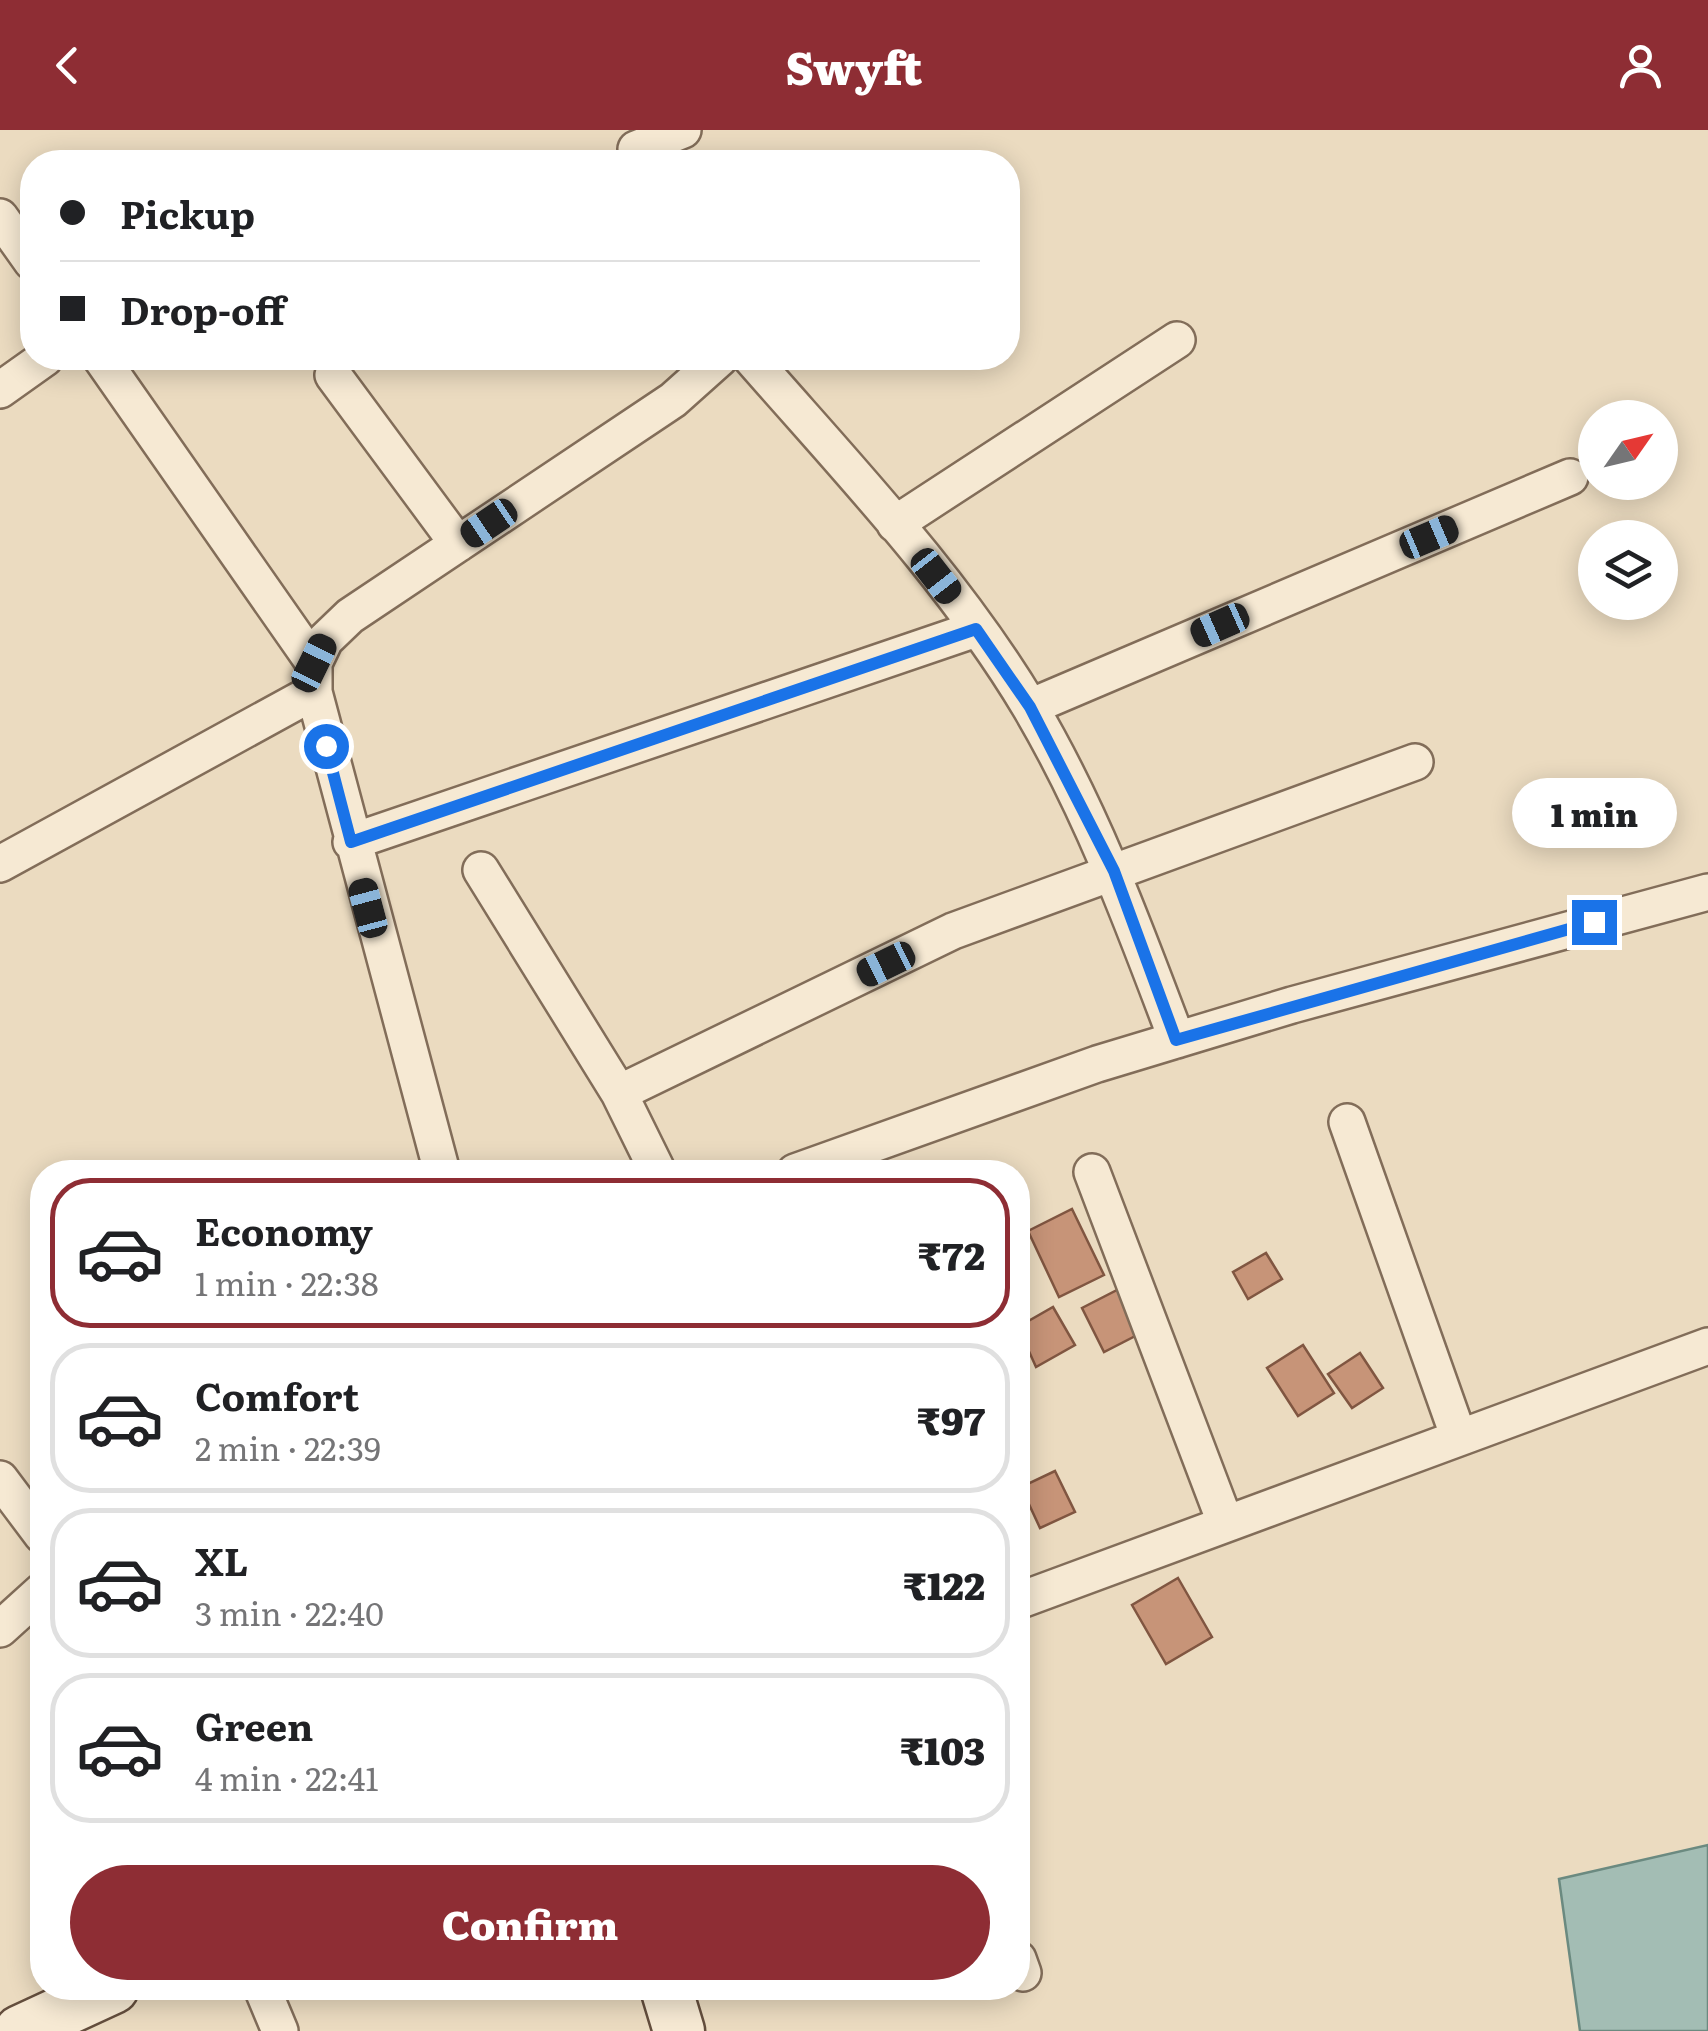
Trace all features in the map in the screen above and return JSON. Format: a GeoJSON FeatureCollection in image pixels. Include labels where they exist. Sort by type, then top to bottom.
{"type":"FeatureCollection","features":[{"type":"Feature","properties":{"kind":"street"},"geometry":{"type":"LineString","coordinates":[[635,147],[683,130]]}},
{"type":"Feature","properties":{"kind":"street"},"geometry":{"type":"LineString","coordinates":[[0,218],[20,246]]}},
{"type":"Feature","properties":{"kind":"street"},"geometry":{"type":"LineString","coordinates":[[895,524],[1177,340]]}},
{"type":"Feature","properties":{"kind":"street"},"geometry":{"type":"LineString","coordinates":[[0,390],[28,370]]}},
{"type":"Feature","properties":{"kind":"street"},"geometry":{"type":"LineString","coordinates":[[109,370],[314,678],[351,842],[439,1160]]}},
{"type":"Feature","properties":{"kind":"street"},"geometry":{"type":"LineString","coordinates":[[0,864],[314,678],[325,640],[350,616],[674,400],[707,370]]}},
{"type":"Feature","properties":{"kind":"street"},"geometry":{"type":"LineString","coordinates":[[761,370],[895,524],[1030,707],[1114,871],[1176,1040]]}},
{"type":"Feature","properties":{"kind":"street"},"geometry":{"type":"LineString","coordinates":[[333,374],[458,544]]}},
{"type":"Feature","properties":{"kind":"street"},"geometry":{"type":"LineString","coordinates":[[1030,707],[1570,477]]}},
{"type":"Feature","properties":{"kind":"street"},"geometry":{"type":"LineString","coordinates":[[351,842],[976,629]]}},
{"type":"Feature","properties":{"kind":"street"},"geometry":{"type":"LineString","coordinates":[[619,1093],[953,931],[1415,762]]}},
{"type":"Feature","properties":{"kind":"street"},"geometry":{"type":"LineString","coordinates":[[480,870],[619,1093],[652,1160]]}},
{"type":"Feature","properties":{"kind":"street"},"geometry":{"type":"LineString","coordinates":[[834,1160],[1176,1040],[1708,892]]}},
{"type":"Feature","properties":{"kind":"street"},"geometry":{"type":"LineString","coordinates":[[1347,1122],[1458,1435]]}},
{"type":"Feature","properties":{"kind":"street"},"geometry":{"type":"LineString","coordinates":[[1092,1172],[1225,1522]]}},
{"type":"Feature","properties":{"kind":"street"},"geometry":{"type":"LineString","coordinates":[[1030,1597],[1458,1435],[1708,1346]]}},
{"type":"Feature","properties":{"kind":"street"},"geometry":{"type":"LineString","coordinates":[[0,1479],[30,1519]]}},
{"type":"Feature","properties":{"kind":"street"},"geometry":{"type":"LineString","coordinates":[[0,1629],[30,1602]]}},
{"type":"Feature","properties":{"kind":"street"},"geometry":{"type":"LineString","coordinates":[[20,2031],[87,2000]]}},
{"type":"Feature","properties":{"kind":"street"},"geometry":{"type":"LineString","coordinates":[[267,2000],[280,2031]]}},
{"type":"Feature","properties":{"kind":"street"},"geometry":{"type":"LineString","coordinates":[[670,2000],[679,2031]]}},
{"type":"Feature","properties":{"kind":"water"},"geometry":{"type":"Polygon","coordinates":[[[1708,1845],[1708,2031],[1580,2031],[1559,1879],[1708,1845]]]}},
{"type":"Feature","properties":{"kind":"building"},"geometry":{"type":"Polygon","coordinates":[[[1072,1209],[1104,1275],[1059,1297],[1030,1230],[1072,1209]]]}},
{"type":"Feature","properties":{"kind":"building"},"geometry":{"type":"Polygon","coordinates":[[[1266,1253],[1282,1279],[1248,1299],[1233,1272],[1266,1253]]]}},
{"type":"Feature","properties":{"kind":"building"},"geometry":{"type":"Polygon","coordinates":[[[1123,1287],[1145,1331],[1104,1352],[1082,1308],[1123,1287]]]}},
{"type":"Feature","properties":{"kind":"building"},"geometry":{"type":"Polygon","coordinates":[[[1053,1307],[1075,1345],[1036,1367],[1030,1354],[1030,1320],[1053,1307]]]}},
{"type":"Feature","properties":{"kind":"building"},"geometry":{"type":"Polygon","coordinates":[[[1303,1345],[1334,1393],[1298,1416],[1267,1368],[1303,1345]]]}},
{"type":"Feature","properties":{"kind":"building"},"geometry":{"type":"Polygon","coordinates":[[[1360,1353],[1383,1388],[1352,1408],[1328,1374],[1360,1353]]]}},
{"type":"Feature","properties":{"kind":"building"},"geometry":{"type":"Polygon","coordinates":[[[1055,1471],[1075,1512],[1040,1528],[1030,1506],[1030,1483],[1055,1471]]]}},
{"type":"Feature","properties":{"kind":"building"},"geometry":{"type":"Polygon","coordinates":[[[1178,1578],[1212,1637],[1166,1664],[1132,1605],[1178,1578]]]}},
{"type":"Feature","properties":{"kind":"route"},"geometry":{"type":"LineString","coordinates":[[326,746],[351,842],[976,629],[1030,707],[1114,871],[1176,1040],[1594,922]]}}]}
